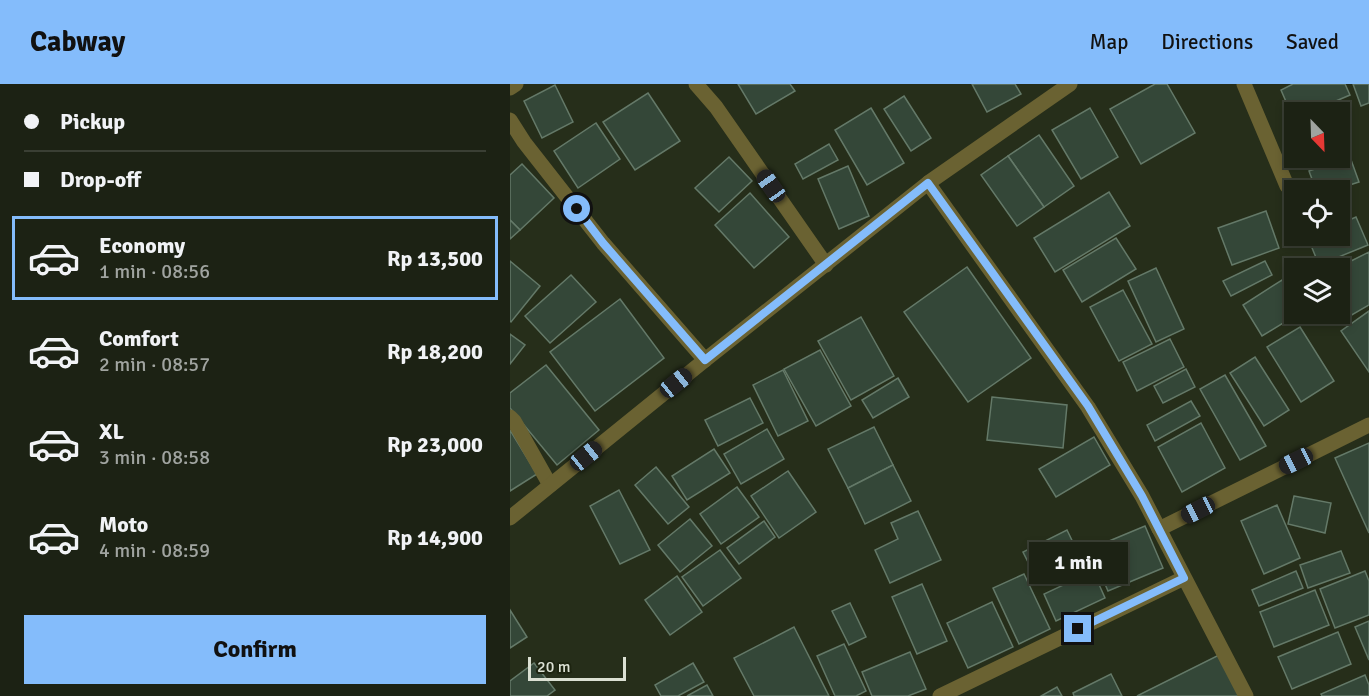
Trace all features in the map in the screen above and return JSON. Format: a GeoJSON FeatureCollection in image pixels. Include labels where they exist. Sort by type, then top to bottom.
{"type":"FeatureCollection","features":[{"type":"Feature","properties":{"kind":"street"},"geometry":{"type":"LineString","coordinates":[[510,88],[516,84]]}},
{"type":"Feature","properties":{"kind":"street"},"geometry":{"type":"LineString","coordinates":[[696,84],[716,107],[825,265]]}},
{"type":"Feature","properties":{"kind":"street"},"geometry":{"type":"LineString","coordinates":[[1244,84],[1284,180]]}},
{"type":"Feature","properties":{"kind":"street"},"geometry":{"type":"LineString","coordinates":[[510,518],[928,183],[1066,85]]}},
{"type":"Feature","properties":{"kind":"street"},"geometry":{"type":"LineString","coordinates":[[510,120],[524,142],[603,243],[705,360]]}},
{"type":"Feature","properties":{"kind":"street"},"geometry":{"type":"LineString","coordinates":[[928,183],[1088,406],[1142,496],[1246,696]]}},
{"type":"Feature","properties":{"kind":"street"},"geometry":{"type":"LineString","coordinates":[[510,417],[550,485]]}},
{"type":"Feature","properties":{"kind":"street"},"geometry":{"type":"LineString","coordinates":[[1159,530],[1369,425]]}},
{"type":"Feature","properties":{"kind":"street"},"geometry":{"type":"LineString","coordinates":[[940,696],[1184,578]]}},
{"type":"Feature","properties":{"kind":"building"},"geometry":{"type":"Polygon","coordinates":[[[738,84],[790,84],[795,91],[756,114],[738,84]]]}},
{"type":"Feature","properties":{"kind":"building"},"geometry":{"type":"Polygon","coordinates":[[[972,84],[1015,84],[1021,94],[987,112],[972,84]]]}},
{"type":"Feature","properties":{"kind":"building"},"geometry":{"type":"Polygon","coordinates":[[[1155,84],[1167,84],[1195,133],[1141,164],[1110,109],[1155,84]]]}},
{"type":"Feature","properties":{"kind":"building"},"geometry":{"type":"Polygon","coordinates":[[[1293,84],[1345,84],[1350,95],[1334,102],[1286,102],[1281,90],[1293,84]]]}},
{"type":"Feature","properties":{"kind":"building"},"geometry":{"type":"Polygon","coordinates":[[[1353,84],[1369,84],[1369,103],[1361,106],[1353,84]]]}},
{"type":"Feature","properties":{"kind":"building"},"geometry":{"type":"Polygon","coordinates":[[[555,85],[573,122],[542,138],[524,101],[555,85]]]}},
{"type":"Feature","properties":{"kind":"building"},"geometry":{"type":"Polygon","coordinates":[[[648,93],[680,141],[635,170],[603,122],[648,93]]]}},
{"type":"Feature","properties":{"kind":"building"},"geometry":{"type":"Polygon","coordinates":[[[904,96],[931,138],[911,151],[884,109],[904,96]]]}},
{"type":"Feature","properties":{"kind":"building"},"geometry":{"type":"Polygon","coordinates":[[[871,108],[904,163],[867,185],[835,130],[871,108]]]}},
{"type":"Feature","properties":{"kind":"building"},"geometry":{"type":"Polygon","coordinates":[[[1090,108],[1118,157],[1081,179],[1052,130],[1090,108]]]}},
{"type":"Feature","properties":{"kind":"building"},"geometry":{"type":"Polygon","coordinates":[[[596,123],[620,159],[578,188],[554,151],[596,123]]]}},
{"type":"Feature","properties":{"kind":"building"},"geometry":{"type":"Polygon","coordinates":[[[1039,135],[1074,186],[1044,207],[1008,156],[1039,135]]]}},
{"type":"Feature","properties":{"kind":"building"},"geometry":{"type":"Polygon","coordinates":[[[829,144],[838,160],[803,179],[795,164],[829,144]]]}},
{"type":"Feature","properties":{"kind":"building"},"geometry":{"type":"Polygon","coordinates":[[[1008,156],[1044,207],[1017,226],[981,175],[1008,156]]]}},
{"type":"Feature","properties":{"kind":"building"},"geometry":{"type":"Polygon","coordinates":[[[729,157],[752,181],[719,212],[695,188],[729,157]]]}},
{"type":"Feature","properties":{"kind":"building"},"geometry":{"type":"Polygon","coordinates":[[[1350,157],[1359,182],[1350,185],[1350,180],[1312,180],[1309,171],[1318,168],[1350,168],[1350,157]]]}},
{"type":"Feature","properties":{"kind":"building"},"geometry":{"type":"Polygon","coordinates":[[[522,164],[554,198],[520,230],[510,220],[510,175],[522,164]]]}},
{"type":"Feature","properties":{"kind":"building"},"geometry":{"type":"Polygon","coordinates":[[[848,166],[869,216],[839,229],[818,179],[848,166]]]}},
{"type":"Feature","properties":{"kind":"building"},"geometry":{"type":"Polygon","coordinates":[[[1109,192],[1130,226],[1055,272],[1034,238],[1109,192]]]}},
{"type":"Feature","properties":{"kind":"building"},"geometry":{"type":"Polygon","coordinates":[[[750,193],[789,237],[754,268],[715,225],[750,193]]]}},
{"type":"Feature","properties":{"kind":"building"},"geometry":{"type":"Polygon","coordinates":[[[1266,211],[1279,248],[1232,265],[1218,228],[1266,211]]]}},
{"type":"Feature","properties":{"kind":"building"},"geometry":{"type":"Polygon","coordinates":[[[1356,217],[1368,245],[1336,258],[1316,258],[1311,246],[1350,246],[1350,220],[1356,217]]]}},
{"type":"Feature","properties":{"kind":"building"},"geometry":{"type":"Polygon","coordinates":[[[510,220],[520,230],[510,239],[510,220]]]}},
{"type":"Feature","properties":{"kind":"building"},"geometry":{"type":"Polygon","coordinates":[[[1116,238],[1136,269],[1082,302],[1063,270],[1116,238]]]}},
{"type":"Feature","properties":{"kind":"building"},"geometry":{"type":"Polygon","coordinates":[[[1369,252],[1369,305],[1350,316],[1350,262],[1369,252]]]}},
{"type":"Feature","properties":{"kind":"building"},"geometry":{"type":"Polygon","coordinates":[[[510,261],[540,286],[511,322],[510,321],[510,261]]]}},
{"type":"Feature","properties":{"kind":"building"},"geometry":{"type":"Polygon","coordinates":[[[1265,261],[1272,275],[1231,296],[1223,281],[1265,261]]]}},
{"type":"Feature","properties":{"kind":"building"},"geometry":{"type":"Polygon","coordinates":[[[967,267],[1031,358],[968,402],[904,312],[967,267]]]}},
{"type":"Feature","properties":{"kind":"building"},"geometry":{"type":"Polygon","coordinates":[[[1156,268],[1184,329],[1156,342],[1128,281],[1156,268]]]}},
{"type":"Feature","properties":{"kind":"building"},"geometry":{"type":"Polygon","coordinates":[[[571,275],[596,302],[550,343],[525,316],[571,275]]]}},
{"type":"Feature","properties":{"kind":"building"},"geometry":{"type":"Polygon","coordinates":[[[1282,280],[1284,283],[1284,323],[1262,336],[1243,305],[1282,280]]]}},
{"type":"Feature","properties":{"kind":"building"},"geometry":{"type":"Polygon","coordinates":[[[1123,290],[1152,344],[1119,361],[1090,307],[1123,290]]]}},
{"type":"Feature","properties":{"kind":"building"},"geometry":{"type":"Polygon","coordinates":[[[620,299],[664,358],[595,411],[550,352],[620,299]]]}},
{"type":"Feature","properties":{"kind":"building"},"geometry":{"type":"Polygon","coordinates":[[[1369,311],[1369,372],[1341,331],[1369,311]]]}},
{"type":"Feature","properties":{"kind":"building"},"geometry":{"type":"Polygon","coordinates":[[[861,317],[894,376],[851,400],[818,341],[861,317]]]}},
{"type":"Feature","properties":{"kind":"building"},"geometry":{"type":"Polygon","coordinates":[[[1300,327],[1334,381],[1301,402],[1267,347],[1300,327]]]}},
{"type":"Feature","properties":{"kind":"building"},"geometry":{"type":"Polygon","coordinates":[[[510,334],[525,345],[510,364],[510,334]]]}},
{"type":"Feature","properties":{"kind":"building"},"geometry":{"type":"Polygon","coordinates":[[[1170,339],[1184,367],[1137,391],[1123,362],[1170,339]]]}},
{"type":"Feature","properties":{"kind":"building"},"geometry":{"type":"Polygon","coordinates":[[[820,350],[851,406],[816,426],[784,369],[820,350]]]}},
{"type":"Feature","properties":{"kind":"building"},"geometry":{"type":"Polygon","coordinates":[[[1255,357],[1289,410],[1264,426],[1230,373],[1255,357]]]}},
{"type":"Feature","properties":{"kind":"building"},"geometry":{"type":"Polygon","coordinates":[[[546,365],[599,430],[557,465],[510,408],[510,393],[546,365]]]}},
{"type":"Feature","properties":{"kind":"building"},"geometry":{"type":"Polygon","coordinates":[[[1186,369],[1195,387],[1163,403],[1154,386],[1186,369]]]}},
{"type":"Feature","properties":{"kind":"building"},"geometry":{"type":"Polygon","coordinates":[[[783,370],[808,421],[778,436],[753,385],[783,370]]]}},
{"type":"Feature","properties":{"kind":"building"},"geometry":{"type":"Polygon","coordinates":[[[1225,375],[1266,446],[1240,460],[1200,389],[1225,375]]]}},
{"type":"Feature","properties":{"kind":"building"},"geometry":{"type":"Polygon","coordinates":[[[898,378],[909,397],[873,418],[862,400],[898,378]]]}},
{"type":"Feature","properties":{"kind":"building"},"geometry":{"type":"Polygon","coordinates":[[[992,397],[1067,405],[1063,448],[987,440],[992,397]]]}},
{"type":"Feature","properties":{"kind":"building"},"geometry":{"type":"Polygon","coordinates":[[[750,398],[763,423],[718,446],[705,420],[750,398]]]}},
{"type":"Feature","properties":{"kind":"building"},"geometry":{"type":"Polygon","coordinates":[[[1191,401],[1200,416],[1155,441],[1147,425],[1191,401]]]}},
{"type":"Feature","properties":{"kind":"building"},"geometry":{"type":"Polygon","coordinates":[[[1201,423],[1225,468],[1182,492],[1158,447],[1201,423]]]}},
{"type":"Feature","properties":{"kind":"building"},"geometry":{"type":"Polygon","coordinates":[[[874,427],[893,465],[848,488],[828,449],[874,427]]]}},
{"type":"Feature","properties":{"kind":"building"},"geometry":{"type":"Polygon","coordinates":[[[767,429],[784,459],[741,484],[724,454],[767,429]]]}},
{"type":"Feature","properties":{"kind":"building"},"geometry":{"type":"Polygon","coordinates":[[[510,430],[537,474],[510,491],[510,430]]]}},
{"type":"Feature","properties":{"kind":"building"},"geometry":{"type":"Polygon","coordinates":[[[1094,437],[1110,465],[1056,497],[1039,469],[1094,437]]]}},
{"type":"Feature","properties":{"kind":"building"},"geometry":{"type":"Polygon","coordinates":[[[1369,443],[1369,533],[1335,458],[1369,443]]]}},
{"type":"Feature","properties":{"kind":"building"},"geometry":{"type":"Polygon","coordinates":[[[714,449],[730,473],[687,500],[672,476],[714,449]]]}},
{"type":"Feature","properties":{"kind":"building"},"geometry":{"type":"Polygon","coordinates":[[[893,465],[911,501],[865,524],[848,488],[893,465]]]}},
{"type":"Feature","properties":{"kind":"building"},"geometry":{"type":"Polygon","coordinates":[[[656,467],[689,507],[668,524],[635,485],[656,467]]]}},
{"type":"Feature","properties":{"kind":"building"},"geometry":{"type":"Polygon","coordinates":[[[788,471],[816,512],[779,538],[751,496],[788,471]]]}},
{"type":"Feature","properties":{"kind":"building"},"geometry":{"type":"Polygon","coordinates":[[[737,487],[759,517],[721,544],[700,514],[737,487]]]}},
{"type":"Feature","properties":{"kind":"building"},"geometry":{"type":"Polygon","coordinates":[[[619,490],[650,550],[620,564],[590,506],[619,490]]]}},
{"type":"Feature","properties":{"kind":"building"},"geometry":{"type":"Polygon","coordinates":[[[1294,496],[1331,503],[1325,533],[1288,524],[1294,496]]]}},
{"type":"Feature","properties":{"kind":"building"},"geometry":{"type":"Polygon","coordinates":[[[1277,505],[1300,558],[1264,574],[1241,521],[1277,505]]]}},
{"type":"Feature","properties":{"kind":"building"},"geometry":{"type":"Polygon","coordinates":[[[918,511],[941,560],[890,583],[875,550],[898,539],[891,523],[918,511]]]}},
{"type":"Feature","properties":{"kind":"building"},"geometry":{"type":"Polygon","coordinates":[[[690,519],[712,546],[680,572],[658,545],[690,519]]]}},
{"type":"Feature","properties":{"kind":"building"},"geometry":{"type":"Polygon","coordinates":[[[764,521],[775,537],[739,564],[727,548],[764,521]]]}},
{"type":"Feature","properties":{"kind":"building"},"geometry":{"type":"Polygon","coordinates":[[[1145,526],[1163,568],[1108,591],[1090,549],[1145,526]]]}},
{"type":"Feature","properties":{"kind":"building"},"geometry":{"type":"Polygon","coordinates":[[[1067,530],[1079,555],[1035,576],[1023,552],[1067,530]]]}},
{"type":"Feature","properties":{"kind":"building"},"geometry":{"type":"Polygon","coordinates":[[[720,550],[741,578],[703,606],[682,577],[720,550]]]}},
{"type":"Feature","properties":{"kind":"building"},"geometry":{"type":"Polygon","coordinates":[[[1341,551],[1350,573],[1308,588],[1300,565],[1341,551]]]}},
{"type":"Feature","properties":{"kind":"building"},"geometry":{"type":"Polygon","coordinates":[[[1093,571],[1105,598],[1056,621],[1044,594],[1093,571]]]}},
{"type":"Feature","properties":{"kind":"building"},"geometry":{"type":"Polygon","coordinates":[[[1296,571],[1303,588],[1259,606],[1252,590],[1296,571]]]}},
{"type":"Feature","properties":{"kind":"building"},"geometry":{"type":"Polygon","coordinates":[[[1365,571],[1369,581],[1369,615],[1335,628],[1320,589],[1365,571]]]}},
{"type":"Feature","properties":{"kind":"building"},"geometry":{"type":"Polygon","coordinates":[[[1024,574],[1050,629],[1019,644],[993,588],[1024,574]]]}},
{"type":"Feature","properties":{"kind":"building"},"geometry":{"type":"Polygon","coordinates":[[[677,576],[702,612],[670,635],[645,600],[677,576]]]}},
{"type":"Feature","properties":{"kind":"building"},"geometry":{"type":"Polygon","coordinates":[[[922,584],[947,641],[917,654],[892,597],[922,584]]]}},
{"type":"Feature","properties":{"kind":"building"},"geometry":{"type":"Polygon","coordinates":[[[1315,590],[1329,625],[1274,647],[1260,612],[1315,590]]]}},
{"type":"Feature","properties":{"kind":"building"},"geometry":{"type":"Polygon","coordinates":[[[992,602],[1013,647],[968,668],[947,623],[992,602]]]}},
{"type":"Feature","properties":{"kind":"building"},"geometry":{"type":"Polygon","coordinates":[[[850,603],[866,637],[849,645],[832,611],[850,603]]]}},
{"type":"Feature","properties":{"kind":"building"},"geometry":{"type":"Polygon","coordinates":[[[510,610],[527,637],[510,648],[510,610]]]}},
{"type":"Feature","properties":{"kind":"building"},"geometry":{"type":"Polygon","coordinates":[[[1369,621],[1369,660],[1355,627],[1369,621]]]}},
{"type":"Feature","properties":{"kind":"building"},"geometry":{"type":"Polygon","coordinates":[[[794,627],[829,696],[754,696],[734,658],[794,627]]]}},
{"type":"Feature","properties":{"kind":"building"},"geometry":{"type":"Polygon","coordinates":[[[1338,632],[1351,664],[1292,689],[1278,657],[1338,632]]]}},
{"type":"Feature","properties":{"kind":"building"},"geometry":{"type":"Polygon","coordinates":[[[844,644],[866,691],[856,696],[835,696],[817,656],[844,644]]]}},
{"type":"Feature","properties":{"kind":"building"},"geometry":{"type":"Polygon","coordinates":[[[910,652],[926,689],[908,696],[872,696],[862,672],[910,652]]]}},
{"type":"Feature","properties":{"kind":"building"},"geometry":{"type":"Polygon","coordinates":[[[1219,655],[1240,696],[1137,696],[1219,655]]]}},
{"type":"Feature","properties":{"kind":"building"},"geometry":{"type":"Polygon","coordinates":[[[534,663],[555,690],[547,696],[510,696],[510,681],[534,663]]]}},
{"type":"Feature","properties":{"kind":"building"},"geometry":{"type":"Polygon","coordinates":[[[693,663],[704,682],[678,696],[661,696],[655,685],[693,663]]]}},
{"type":"Feature","properties":{"kind":"building"},"geometry":{"type":"Polygon","coordinates":[[[1111,674],[1122,696],[1074,696],[1073,693],[1111,674]]]}},
{"type":"Feature","properties":{"kind":"building"},"geometry":{"type":"Polygon","coordinates":[[[1365,675],[1369,685],[1369,696],[1322,696],[1321,694],[1365,675]]]}},
{"type":"Feature","properties":{"kind":"building"},"geometry":{"type":"Polygon","coordinates":[[[707,685],[713,696],[687,696],[707,685]]]}},
{"type":"Feature","properties":{"kind":"building"},"geometry":{"type":"Polygon","coordinates":[[[1057,687],[1062,696],[1041,696],[1057,687]]]}},
{"type":"Feature","properties":{"kind":"route"},"geometry":{"type":"LineString","coordinates":[[577,209],[603,243],[705,360],[928,183],[1088,406],[1142,496],[1184,578],[1078,629]]}}]}
